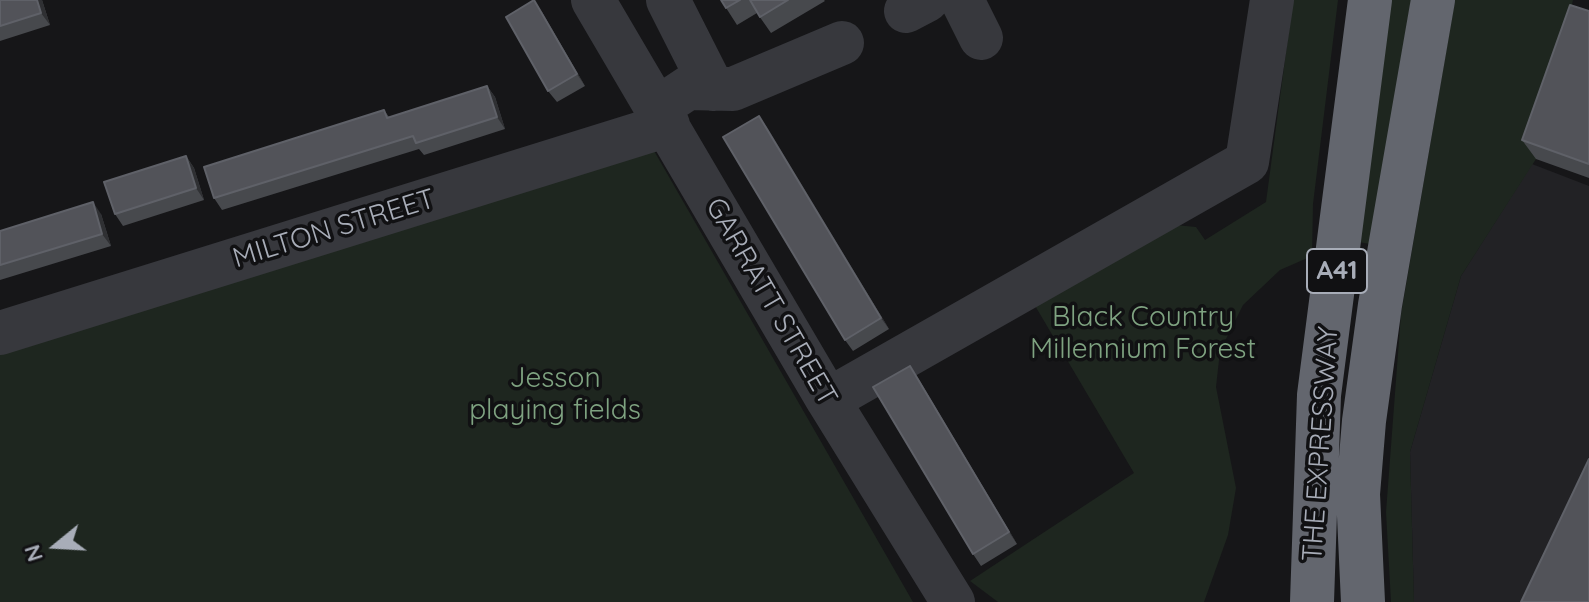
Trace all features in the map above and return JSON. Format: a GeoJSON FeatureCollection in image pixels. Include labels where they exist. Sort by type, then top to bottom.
{"type":"FeatureCollection","features":[{"type":"Feature","properties":{"kind":"highway","name":"THE EXPRESSWAY"},"geometry":{"type":"LineString","coordinates":[[1312,602],[1319,395],[1370,0]]}},
{"type":"Feature","properties":{"kind":"highway","name":"THE EXPRESSWAY"},"geometry":{"type":"LineString","coordinates":[[1363,602],[1358,494],[1364,421],[1382,291],[1433,0]]}},
{"type":"Feature","properties":{"kind":"street","name":"GARRATT STREET"},"geometry":{"type":"LineString","coordinates":[[593,0],[828,400],[953,602]]}},
{"type":"Feature","properties":{"kind":"street"},"geometry":{"type":"LineString","coordinates":[[668,0],[713,89]]}},
{"type":"Feature","properties":{"kind":"street"},"geometry":{"type":"LineString","coordinates":[[828,400],[1247,162],[1272,0]]}},
{"type":"Feature","properties":{"kind":"street","name":"MILTON STREET"},"geometry":{"type":"LineString","coordinates":[[0,333],[663,117],[688,88],[733,89],[842,43]]}},
{"type":"Feature","properties":{"kind":"shaded area"},"geometry":{"type":"Polygon","coordinates":[[[1532,164],[1589,186],[1589,602],[1414,602],[1410,452],[1461,276],[1532,164]]]}},
{"type":"Feature","properties":{"kind":"green space","name":"Black Country Millennium Forest"},"geometry":{"type":"Polygon","coordinates":[[[1293,0],[1338,0],[1313,204],[1312,256],[1280,270],[1243,305],[1220,351],[1216,387],[1236,488],[1228,535],[1204,602],[998,602],[970,581],[1134,473],[1034,304],[1175,225],[1196,227],[1205,240],[1266,202],[1293,0]]]}},
{"type":"Feature","properties":{"kind":"green space"},"geometry":{"type":"Polygon","coordinates":[[[1386,0],[1411,0],[1370,244],[1353,241],[1386,0]]]}},
{"type":"Feature","properties":{"kind":"green space"},"geometry":{"type":"Polygon","coordinates":[[[1455,0],[1573,0],[1536,159],[1461,276],[1410,452],[1414,602],[1391,602],[1386,512],[1401,314],[1455,0]]]}},
{"type":"Feature","properties":{"kind":"green space","name":"Jesson playing fields"},"geometry":{"type":"Polygon","coordinates":[[[653,149],[913,602],[0,602],[0,352],[653,149]]]}},
{"type":"Feature","properties":{"kind":"building"},"geometry":{"type":"Polygon","coordinates":[[[0,0],[37,0],[41,13],[0,26],[0,0]]]}},
{"type":"Feature","properties":{"kind":"building"},"geometry":{"type":"Polygon","coordinates":[[[534,0],[577,74],[548,91],[506,17],[534,0]]]}},
{"type":"Feature","properties":{"kind":"building"},"geometry":{"type":"Polygon","coordinates":[[[721,0],[740,0],[726,8],[721,0]]]}},
{"type":"Feature","properties":{"kind":"building"},"geometry":{"type":"Polygon","coordinates":[[[750,0],[788,0],[760,17],[750,0]]]}},
{"type":"Feature","properties":{"kind":"building"},"geometry":{"type":"Polygon","coordinates":[[[1570,5],[1589,11],[1589,164],[1522,140],[1570,5]]]}},
{"type":"Feature","properties":{"kind":"building"},"geometry":{"type":"Polygon","coordinates":[[[487,86],[497,117],[416,143],[413,136],[214,198],[204,167],[384,110],[387,118],[487,86]]]}},
{"type":"Feature","properties":{"kind":"building"},"geometry":{"type":"Polygon","coordinates":[[[759,116],[881,318],[845,340],[723,137],[759,116]]]}},
{"type":"Feature","properties":{"kind":"building"},"geometry":{"type":"Polygon","coordinates":[[[186,156],[196,188],[115,214],[104,182],[186,156]]]}},
{"type":"Feature","properties":{"kind":"building"},"geometry":{"type":"Polygon","coordinates":[[[93,202],[102,234],[0,265],[0,231],[93,202]]]}},
{"type":"Feature","properties":{"kind":"building"},"geometry":{"type":"Polygon","coordinates":[[[910,366],[1009,532],[973,554],[873,387],[910,366]]]}},
{"type":"Feature","properties":{"kind":"building"},"geometry":{"type":"Polygon","coordinates":[[[1589,459],[1589,602],[1521,602],[1589,459]]]}}]}
